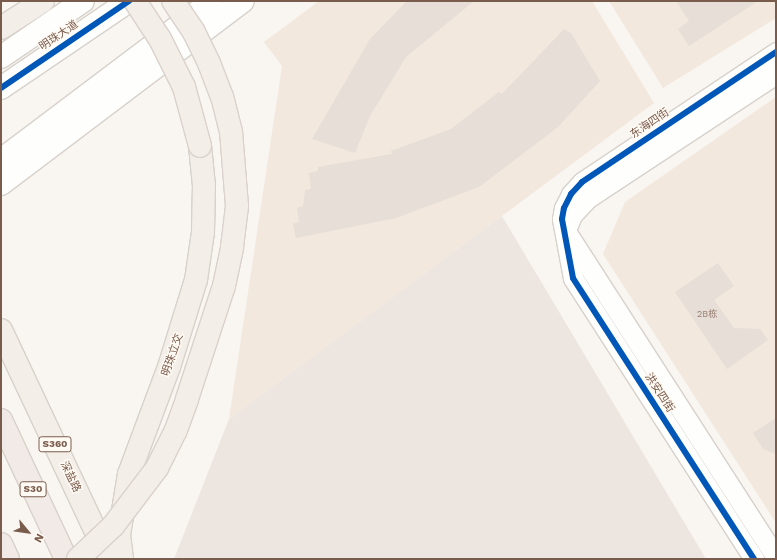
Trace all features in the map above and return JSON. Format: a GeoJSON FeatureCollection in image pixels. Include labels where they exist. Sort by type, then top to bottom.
{"type":"FeatureCollection","features":[{"type":"Feature","properties":{"kind":"highway","name":"S30"},"geometry":{"type":"LineString","coordinates":[[1,420],[66,559]]}},
{"type":"Feature","properties":{"kind":"highway"},"geometry":{"type":"LineString","coordinates":[[1,544],[8,559]]}},
{"type":"Feature","properties":{"kind":"main road"},"geometry":{"type":"LineString","coordinates":[[1,28],[43,1]]}},
{"type":"Feature","properties":{"kind":"main road","name":"明珠大道"},"geometry":{"type":"LineString","coordinates":[[3,55],[83,1]]}},
{"type":"Feature","properties":{"kind":"main road","name":"明珠大道"},"geometry":{"type":"LineString","coordinates":[[1,88],[129,1]]}},
{"type":"Feature","properties":{"kind":"main road","name":"明珠立交"},"geometry":{"type":"LineString","coordinates":[[122,559],[118,535],[129,474],[169,367],[196,280],[203,232],[204,186],[200,146],[184,87],[160,39],[135,1]]}},
{"type":"Feature","properties":{"kind":"main road"},"geometry":{"type":"LineString","coordinates":[[78,559],[113,526],[137,496],[160,462],[187,399],[224,286],[232,247],[237,206],[231,132],[222,97],[209,63],[194,32],[173,1]]}},
{"type":"Feature","properties":{"kind":"main road"},"geometry":{"type":"LineString","coordinates":[[1,160],[212,1]]}},
{"type":"Feature","properties":{"kind":"main road"},"geometry":{"type":"LineString","coordinates":[[1,184],[243,1]]}},
{"type":"Feature","properties":{"kind":"main road","name":"深盐路"},"geometry":{"type":"LineString","coordinates":[[1,330],[109,559]]}},
{"type":"Feature","properties":{"kind":"main road"},"geometry":{"type":"LineString","coordinates":[[1,431],[60,559]]}},
{"type":"Feature","properties":{"kind":"main road"},"geometry":{"type":"LineString","coordinates":[[1,533],[14,559]]}},
{"type":"Feature","properties":{"kind":"street","name":"东海四街"},"geometry":{"type":"LineString","coordinates":[[566,232],[562,219],[564,208],[571,194],[582,182],[776,52]]}},
{"type":"Feature","properties":{"kind":"street"},"geometry":{"type":"LineString","coordinates":[[566,232],[572,215],[588,198],[776,74]]}},
{"type":"Feature","properties":{"kind":"street","name":"洪安四街"},"geometry":{"type":"LineString","coordinates":[[566,232],[776,557]]}},
{"type":"Feature","properties":{"kind":"street","name":"洪安四街"},"geometry":{"type":"LineString","coordinates":[[566,232],[573,278],[754,559]]}},
{"type":"Feature","properties":{"kind":"shaded area"},"geometry":{"type":"Polygon","coordinates":[[[319,1],[592,1],[654,103],[229,419],[282,66],[264,42],[319,1]]]}},
{"type":"Feature","properties":{"kind":"shaded area"},"geometry":{"type":"Polygon","coordinates":[[[609,1],[776,1],[776,18],[663,88],[609,1]]]}},
{"type":"Feature","properties":{"kind":"shaded area"},"geometry":{"type":"Polygon","coordinates":[[[776,97],[776,523],[603,254],[625,202],[776,97]]]}},
{"type":"Feature","properties":{"kind":"shaded area"},"geometry":{"type":"Polygon","coordinates":[[[502,216],[706,559],[174,559],[229,419],[502,216]]]}},
{"type":"Feature","properties":{"kind":"building"},"geometry":{"type":"Polygon","coordinates":[[[407,1],[474,1],[406,57],[370,116],[355,153],[312,139],[370,39],[407,1]]]}},
{"type":"Feature","properties":{"kind":"building"},"geometry":{"type":"Polygon","coordinates":[[[676,1],[758,1],[689,46],[678,29],[689,21],[676,1]]]}},
{"type":"Feature","properties":{"kind":"building"},"geometry":{"type":"Polygon","coordinates":[[[564,29],[571,33],[600,81],[558,127],[479,187],[396,218],[296,238],[293,224],[299,222],[297,208],[303,206],[305,190],[311,189],[309,173],[318,171],[318,167],[392,154],[391,151],[451,129],[499,92],[502,94],[564,29]]]}},
{"type":"Feature","properties":{"kind":"building"},"geometry":{"type":"Polygon","coordinates":[[[718,263],[734,286],[714,300],[734,328],[760,329],[768,340],[727,369],[675,292],[718,263]]]}},
{"type":"Feature","properties":{"kind":"building"},"geometry":{"type":"Polygon","coordinates":[[[776,418],[776,454],[763,449],[753,433],[776,418]]]}},
{"type":"Feature","properties":{"kind":"cycle path"},"geometry":{"type":"LineString","coordinates":[[1,88],[129,1]]}},
{"type":"Feature","properties":{"kind":"cycle path"},"geometry":{"type":"LineString","coordinates":[[754,559],[573,278],[562,219],[564,208],[571,194],[582,182],[776,52]]}}]}
